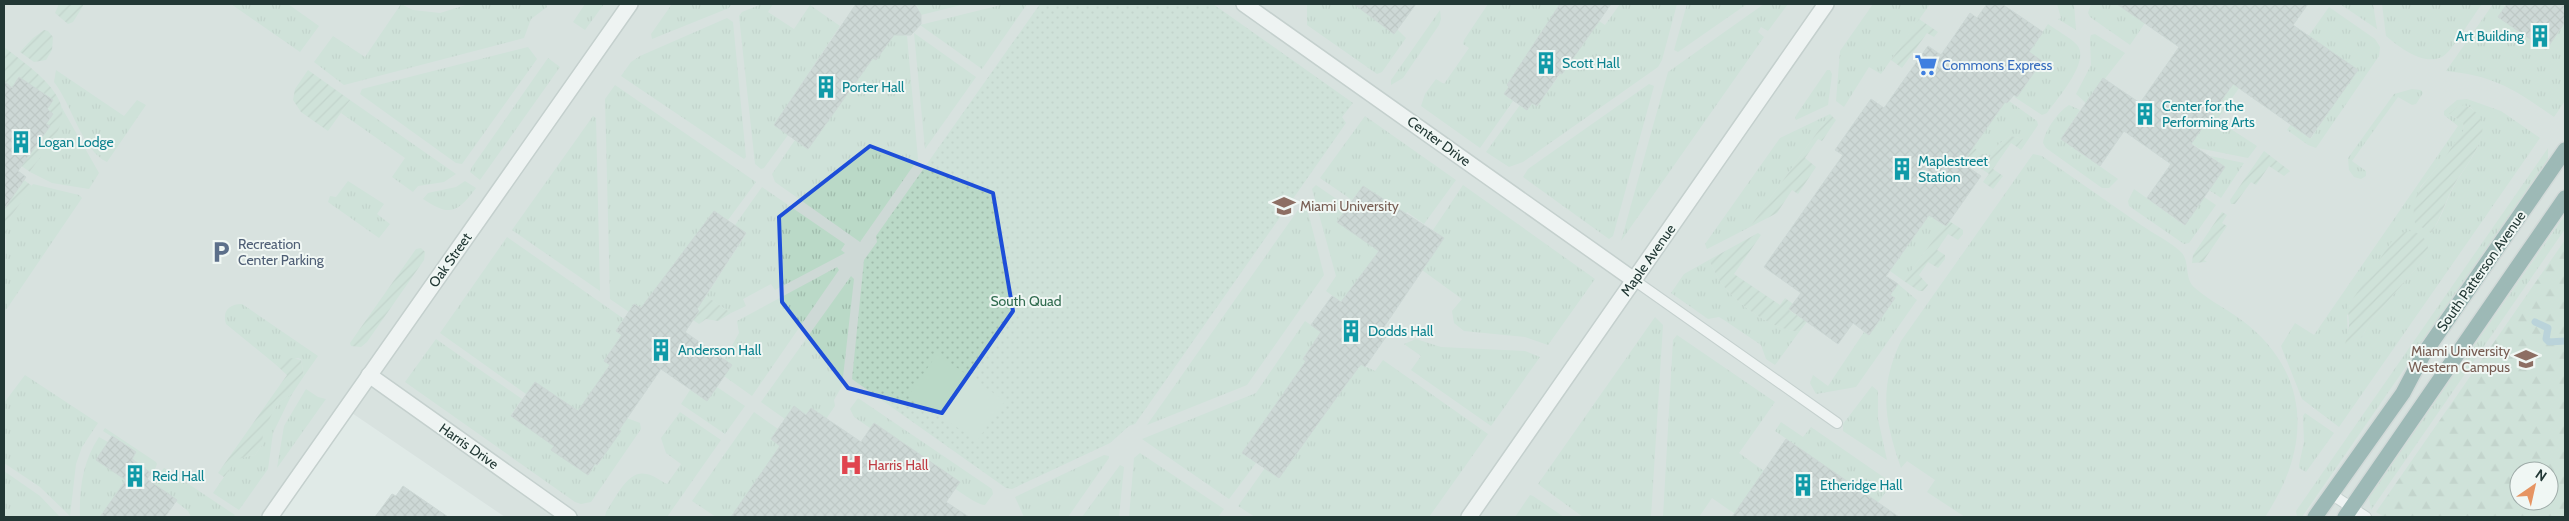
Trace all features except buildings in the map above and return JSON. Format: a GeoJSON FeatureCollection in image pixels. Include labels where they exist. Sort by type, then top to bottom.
{"type":"FeatureCollection","features":[{"type":"Feature","properties":{"kind":"highway","name":"South Patterson Avenue"},"geometry":{"type":"LineString","coordinates":[[2315,517],[2403,393],[2424,355],[2493,252],[2565,150]]}},
{"type":"Feature","properties":{"kind":"highway","name":"South Patterson Avenue"},"geometry":{"type":"LineString","coordinates":[[2348,512],[2565,198]]}},
{"type":"Feature","properties":{"kind":"street","name":"Oak Street"},"geometry":{"type":"LineString","coordinates":[[270,517],[630,4]]}},
{"type":"Feature","properties":{"kind":"street","name":"Center Drive"},"geometry":{"type":"LineString","coordinates":[[1244,4],[1634,280]]}},
{"type":"Feature","properties":{"kind":"street","name":"Maple Avenue"},"geometry":{"type":"LineString","coordinates":[[1469,517],[1826,4]]}},
{"type":"Feature","properties":{"kind":"street","name":"Harris Drive"},"geometry":{"type":"LineString","coordinates":[[369,375],[568,517]]}},
{"type":"Feature","properties":{"kind":"lane"},"geometry":{"type":"LineString","coordinates":[[1634,280],[1838,423]]}},
{"type":"Feature","properties":{"kind":"lane"},"geometry":{"type":"LineString","coordinates":[[2331,494],[2348,512],[2366,517]]}},
{"type":"Feature","properties":{"kind":"highlighted area"},"geometry":{"type":"Polygon","coordinates":[[[870,146],[993,193],[1013,311],[942,413],[848,388],[782,302],[779,217],[870,146]]]}},
{"type":"Feature","properties":{"kind":"shaded area","name":"Miami University"},"geometry":{"type":"Polygon","coordinates":[[[4,4],[2565,4],[2565,517],[505,517],[346,409],[270,517],[4,517],[4,4]]]}},
{"type":"Feature","properties":{"kind":"green space"},"geometry":{"type":"Polygon","coordinates":[[[59,4],[83,4],[83,6],[73,22],[68,24],[55,13],[59,4]]]}},
{"type":"Feature","properties":{"kind":"green space"},"geometry":{"type":"Polygon","coordinates":[[[231,4],[288,4],[319,26],[300,52],[231,4]]]}},
{"type":"Feature","properties":{"kind":"green space"},"geometry":{"type":"Polygon","coordinates":[[[401,4],[413,10],[440,13],[469,4],[546,4],[547,7],[531,19],[524,38],[344,85],[314,62],[333,36],[365,57],[401,4]]]}},
{"type":"Feature","properties":{"kind":"green space"},"geometry":{"type":"Polygon","coordinates":[[[585,4],[604,4],[585,30],[573,22],[585,4]]]}},
{"type":"Feature","properties":{"kind":"green space"},"geometry":{"type":"Polygon","coordinates":[[[672,4],[731,5],[729,8],[652,39],[651,34],[672,4]]]}},
{"type":"Feature","properties":{"kind":"green space"},"geometry":{"type":"Polygon","coordinates":[[[762,4],[773,4],[768,12],[794,29],[810,5],[840,26],[774,125],[788,135],[764,168],[761,169],[755,164],[739,16],[742,12],[762,4]]]}},
{"type":"Feature","properties":{"kind":"green space"},"geometry":{"type":"Polygon","coordinates":[[[916,4],[965,4],[921,15],[916,4]]]}},
{"type":"Feature","properties":{"kind":"green space"},"geometry":{"type":"Polygon","coordinates":[[[1005,4],[1027,4],[982,69],[920,25],[1005,4]]]}},
{"type":"Feature","properties":{"kind":"green space","name":"South Quad"},"geometry":{"type":"Polygon","coordinates":[[[1040,4],[1213,4],[1353,103],[1342,117],[1346,123],[1135,424],[1129,426],[1110,443],[1012,489],[1006,488],[852,379],[864,260],[877,242],[876,236],[1040,4]]]}},
{"type":"Feature","properties":{"kind":"green space"},"geometry":{"type":"Polygon","coordinates":[[[1307,4],[1354,4],[1394,34],[1397,29],[1406,38],[1382,72],[1377,74],[1307,25],[1307,4]]]}},
{"type":"Feature","properties":{"kind":"green space"},"geometry":{"type":"Polygon","coordinates":[[[1488,4],[1560,4],[1507,85],[1509,87],[1504,94],[1513,101],[1480,148],[1421,106],[1425,94],[1436,79],[1444,84],[1469,48],[1463,44],[1464,40],[1488,4]]]}},
{"type":"Feature","properties":{"kind":"green space"},"geometry":{"type":"Polygon","coordinates":[[[1620,4],[1677,4],[1662,60],[1658,67],[1523,162],[1509,167],[1486,152],[1520,105],[1527,110],[1532,103],[1537,106],[1599,21],[1605,25],[1620,4]]]}},
{"type":"Feature","properties":{"kind":"green space"},"geometry":{"type":"Polygon","coordinates":[[[1687,4],[1747,4],[1678,52],[1674,50],[1687,4]]]}},
{"type":"Feature","properties":{"kind":"green space"},"geometry":{"type":"Polygon","coordinates":[[[1764,4],[1788,4],[1768,31],[1761,27],[1758,32],[1764,37],[1621,241],[1668,72],[1764,4]]]}},
{"type":"Feature","properties":{"kind":"green space"},"geometry":{"type":"Polygon","coordinates":[[[1873,4],[1930,4],[1881,74],[1869,67],[1844,107],[1836,101],[1840,51],[1873,4]]]}},
{"type":"Feature","properties":{"kind":"green space"},"geometry":{"type":"Polygon","coordinates":[[[2057,4],[2074,4],[2076,30],[2058,19],[2061,18],[2057,4]]]}},
{"type":"Feature","properties":{"kind":"green space"},"geometry":{"type":"Polygon","coordinates":[[[2091,4],[2117,4],[2145,23],[2130,45],[2090,17],[2088,13],[2091,4]]]}},
{"type":"Feature","properties":{"kind":"green space"},"geometry":{"type":"Polygon","coordinates":[[[2340,4],[2373,4],[2377,29],[2340,4]]]}},
{"type":"Feature","properties":{"kind":"green space"},"geometry":{"type":"Polygon","coordinates":[[[2382,4],[2482,4],[2446,54],[2435,59],[2427,59],[2412,54],[2386,36],[2382,4]]]}},
{"type":"Feature","properties":{"kind":"green space"},"geometry":{"type":"Polygon","coordinates":[[[2493,4],[2505,6],[2498,17],[2546,50],[2565,22],[2565,101],[2554,117],[2528,99],[2504,86],[2478,76],[2446,71],[2493,4]]]}},
{"type":"Feature","properties":{"kind":"green space"},"geometry":{"type":"Polygon","coordinates":[[[2329,7],[2375,39],[2380,47],[2379,56],[2316,148],[2308,145],[2287,130],[2291,124],[2311,138],[2357,70],[2298,51],[2329,7]]]}},
{"type":"Feature","properties":{"kind":"green space"},"geometry":{"type":"Polygon","coordinates":[[[1440,10],[1441,19],[1439,25],[1403,78],[1391,85],[1391,80],[1440,10]]]}},
{"type":"Feature","properties":{"kind":"green space"},"geometry":{"type":"Polygon","coordinates":[[[727,18],[733,22],[746,157],[744,159],[621,76],[631,62],[640,56],[727,18]]]}},
{"type":"Feature","properties":{"kind":"green space"},"geometry":{"type":"Polygon","coordinates":[[[1919,19],[1938,32],[1934,37],[1927,33],[1902,68],[1891,60],[1919,19]]]}},
{"type":"Feature","properties":{"kind":"green space"},"geometry":{"type":"Polygon","coordinates":[[[2048,24],[2077,45],[2080,52],[2080,60],[2065,90],[2047,113],[2042,115],[2013,96],[2017,97],[2042,61],[2029,52],[2048,24]]]}},
{"type":"Feature","properties":{"kind":"green space"},"geometry":{"type":"Polygon","coordinates":[[[44,30],[48,31],[53,37],[52,50],[46,60],[34,62],[20,52],[33,38],[44,30]]]}},
{"type":"Feature","properties":{"kind":"green space"},"geometry":{"type":"Polygon","coordinates":[[[895,33],[907,36],[918,159],[860,242],[775,182],[772,174],[795,140],[808,149],[873,58],[876,60],[895,33]]]}},
{"type":"Feature","properties":{"kind":"green space"},"geometry":{"type":"Polygon","coordinates":[[[914,33],[976,77],[925,149],[914,33]]]}},
{"type":"Feature","properties":{"kind":"green space"},"geometry":{"type":"Polygon","coordinates":[[[2095,34],[2125,53],[2086,103],[2076,94],[2091,65],[2090,39],[2091,35],[2095,34]]]}},
{"type":"Feature","properties":{"kind":"green space"},"geometry":{"type":"Polygon","coordinates":[[[4,47],[42,78],[58,98],[62,108],[62,119],[57,133],[30,172],[20,165],[49,127],[46,124],[53,114],[4,84],[4,47]]]}},
{"type":"Feature","properties":{"kind":"green space"},"geometry":{"type":"Polygon","coordinates":[[[528,47],[537,59],[462,164],[456,163],[360,94],[362,89],[528,47]]]}},
{"type":"Feature","properties":{"kind":"green space"},"geometry":{"type":"Polygon","coordinates":[[[548,58],[560,67],[480,180],[470,172],[472,167],[548,58]]]}},
{"type":"Feature","properties":{"kind":"green space"},"geometry":{"type":"Polygon","coordinates":[[[56,70],[124,116],[137,100],[146,105],[107,162],[98,156],[84,137],[54,82],[56,70]]]}},
{"type":"Feature","properties":{"kind":"green space"},"geometry":{"type":"Polygon","coordinates":[[[308,70],[350,100],[328,131],[301,112],[293,100],[295,89],[308,70]]]}},
{"type":"Feature","properties":{"kind":"green space"},"geometry":{"type":"Polygon","coordinates":[[[1827,70],[1830,70],[1832,74],[1828,105],[1796,120],[1795,117],[1827,70]]]}},
{"type":"Feature","properties":{"kind":"green space"},"geometry":{"type":"Polygon","coordinates":[[[1649,84],[1654,86],[1613,236],[1609,239],[1523,177],[1528,169],[1649,84]]]}},
{"type":"Feature","properties":{"kind":"green space"},"geometry":{"type":"Polygon","coordinates":[[[2233,84],[2239,88],[2217,120],[2257,146],[2248,158],[2198,148],[2191,143],[2233,84]]]}},
{"type":"Feature","properties":{"kind":"green space"},"geometry":{"type":"Polygon","coordinates":[[[615,85],[756,182],[728,220],[714,211],[641,308],[634,304],[629,312],[610,299],[605,99],[615,85]]]}},
{"type":"Feature","properties":{"kind":"green space"},"geometry":{"type":"Polygon","coordinates":[[[2412,89],[2421,90],[2423,93],[2416,104],[2412,105],[2398,97],[2352,161],[2366,171],[2366,176],[2361,179],[2354,177],[2349,170],[2348,158],[2394,94],[2412,89]]]}},
{"type":"Feature","properties":{"kind":"green space"},"geometry":{"type":"Polygon","coordinates":[[[2467,99],[2501,111],[2540,138],[2339,427],[2302,399],[2281,346],[2295,323],[2314,335],[2458,126],[2444,115],[2444,111],[2457,100],[2467,99]],[[2470,107],[2450,115],[2463,122],[2464,130],[2443,161],[2420,187],[2431,232],[2441,216],[2453,188],[2472,158],[2481,137],[2482,127],[2478,117],[2470,107]],[[2427,256],[2347,315],[2348,339],[2362,337],[2369,323],[2427,256]]]}},
{"type":"Feature","properties":{"kind":"green space"},"geometry":{"type":"Polygon","coordinates":[[[350,100],[456,174],[444,182],[418,186],[413,192],[392,177],[405,158],[341,113],[350,100]]]}},
{"type":"Feature","properties":{"kind":"green space"},"geometry":{"type":"Polygon","coordinates":[[[2009,101],[2037,121],[2038,125],[2021,150],[2017,147],[2023,139],[2011,136],[1999,144],[1989,158],[1973,147],[2005,102],[2009,101]]]}},
{"type":"Feature","properties":{"kind":"green space"},"geometry":{"type":"Polygon","coordinates":[[[2069,105],[2080,110],[2061,139],[2118,179],[2109,188],[2102,188],[2046,148],[2043,143],[2046,133],[2053,122],[2069,105]]]}},
{"type":"Feature","properties":{"kind":"green space"},"geometry":{"type":"Polygon","coordinates":[[[2464,105],[2476,113],[2482,122],[2482,133],[2473,156],[2453,187],[2438,222],[2431,233],[2415,223],[2414,212],[2417,195],[2464,130],[2463,122],[2449,114],[2459,106],[2464,105]]]}},
{"type":"Feature","properties":{"kind":"green space"},"geometry":{"type":"Polygon","coordinates":[[[62,108],[99,173],[89,189],[52,183],[30,172],[58,129],[62,108]]]}},
{"type":"Feature","properties":{"kind":"green space"},"geometry":{"type":"Polygon","coordinates":[[[1830,114],[1750,227],[1707,249],[1705,244],[1780,138],[1830,114]]]}},
{"type":"Feature","properties":{"kind":"green space"},"geometry":{"type":"Polygon","coordinates":[[[1830,114],[1836,120],[1822,141],[1818,139],[1805,158],[1816,167],[1798,194],[1792,190],[1777,213],[1750,227],[1830,114]]]}},
{"type":"Feature","properties":{"kind":"green space"},"geometry":{"type":"Polygon","coordinates":[[[593,116],[596,118],[600,291],[512,230],[593,116]]]}},
{"type":"Feature","properties":{"kind":"green space"},"geometry":{"type":"Polygon","coordinates":[[[1365,116],[1456,180],[1424,224],[1407,212],[1405,215],[1363,186],[1352,200],[1320,178],[1365,116]]]}},
{"type":"Feature","properties":{"kind":"green space"},"geometry":{"type":"Polygon","coordinates":[[[2011,136],[2023,139],[2017,147],[2011,143],[1993,169],[2003,176],[1993,189],[1983,182],[1989,174],[1966,158],[1973,147],[1989,158],[1999,144],[2011,136]]]}},
{"type":"Feature","properties":{"kind":"green space"},"geometry":{"type":"Polygon","coordinates":[[[2548,148],[2548,161],[2302,517],[2297,517],[2296,511],[2548,148]]]}},
{"type":"Feature","properties":{"kind":"green space"},"geometry":{"type":"Polygon","coordinates":[[[2264,151],[2290,171],[2284,176],[2269,166],[2256,185],[2251,182],[2235,204],[2231,204],[2230,200],[2264,151]]]}},
{"type":"Feature","properties":{"kind":"green space"},"geometry":{"type":"Polygon","coordinates":[[[2033,154],[2042,156],[2178,249],[2186,261],[2189,280],[2195,288],[2248,325],[2269,346],[2284,368],[2294,392],[2297,416],[2296,441],[2290,467],[2280,492],[2265,517],[1965,517],[1927,492],[1935,480],[1907,461],[1901,468],[1891,435],[1886,405],[1889,374],[1901,341],[2033,154]]]}},
{"type":"Feature","properties":{"kind":"green space"},"geometry":{"type":"Polygon","coordinates":[[[2210,156],[2244,163],[2221,198],[2209,190],[2225,167],[2210,156]]]}},
{"type":"Feature","properties":{"kind":"green space"},"geometry":{"type":"Polygon","coordinates":[[[24,180],[32,186],[10,218],[4,244],[4,209],[24,180]]]}},
{"type":"Feature","properties":{"kind":"green space"},"geometry":{"type":"Polygon","coordinates":[[[348,181],[384,204],[377,214],[390,224],[379,238],[328,202],[330,196],[336,197],[348,181]]]}},
{"type":"Feature","properties":{"kind":"green space"},"geometry":{"type":"Polygon","coordinates":[[[465,181],[476,188],[464,203],[453,210],[440,208],[423,199],[428,193],[456,187],[465,181]]]}},
{"type":"Feature","properties":{"kind":"green space"},"geometry":{"type":"Polygon","coordinates":[[[33,184],[79,195],[82,198],[6,310],[4,309],[6,233],[10,218],[33,184]]]}},
{"type":"Feature","properties":{"kind":"green space"},"geometry":{"type":"Polygon","coordinates":[[[1316,185],[1348,207],[1338,222],[1379,251],[1341,302],[1326,291],[1336,276],[1312,189],[1316,185]]]}},
{"type":"Feature","properties":{"kind":"green space"},"geometry":{"type":"Polygon","coordinates":[[[1463,185],[1595,279],[1548,345],[1525,337],[1464,331],[1454,323],[1452,311],[1462,299],[1422,270],[1444,238],[1433,230],[1463,185]]]}},
{"type":"Feature","properties":{"kind":"green space"},"geometry":{"type":"Polygon","coordinates":[[[762,187],[845,244],[841,250],[845,253],[775,290],[771,284],[743,299],[746,306],[731,313],[706,296],[746,234],[735,225],[762,187]]]}},
{"type":"Feature","properties":{"kind":"green space"},"geometry":{"type":"Polygon","coordinates":[[[2134,189],[2184,225],[2204,197],[2216,205],[2189,243],[2184,244],[2129,206],[2128,201],[2134,189]]]}},
{"type":"Feature","properties":{"kind":"green space"},"geometry":{"type":"Polygon","coordinates":[[[1305,200],[1324,275],[1247,385],[1147,425],[1305,200]]]}},
{"type":"Feature","properties":{"kind":"green space"},"geometry":{"type":"Polygon","coordinates":[[[2222,212],[2227,215],[2222,223],[2227,226],[2204,260],[2207,262],[2192,263],[2193,255],[2222,212]]]}},
{"type":"Feature","properties":{"kind":"green space"},"geometry":{"type":"Polygon","coordinates":[[[1929,215],[1944,225],[1904,281],[1890,271],[1929,215]]]}},
{"type":"Feature","properties":{"kind":"green space"},"geometry":{"type":"Polygon","coordinates":[[[2565,215],[2565,229],[2371,510],[2369,497],[2565,215]]]}},
{"type":"Feature","properties":{"kind":"green space"},"geometry":{"type":"Polygon","coordinates":[[[1949,221],[1963,230],[1963,234],[1958,240],[1948,234],[1937,250],[1945,255],[1945,259],[1938,268],[1928,262],[1919,275],[1928,285],[1923,291],[1919,291],[1904,281],[1944,225],[1946,226],[1949,221]]]}},
{"type":"Feature","properties":{"kind":"green space"},"geometry":{"type":"Polygon","coordinates":[[[2409,231],[2425,239],[2428,246],[2427,256],[2369,323],[2362,337],[2345,345],[2349,326],[2348,306],[2392,241],[2401,233],[2409,231]]]}},
{"type":"Feature","properties":{"kind":"green space"},"geometry":{"type":"Polygon","coordinates":[[[1758,233],[1761,235],[1734,274],[1780,305],[1785,298],[1793,304],[1789,310],[1807,322],[1799,332],[1767,321],[1737,300],[1722,284],[1709,260],[1758,233]]]}},
{"type":"Feature","properties":{"kind":"green space"},"geometry":{"type":"Polygon","coordinates":[[[507,237],[624,319],[616,331],[622,335],[604,361],[610,365],[578,411],[535,382],[526,394],[440,333],[507,237]]]}},
{"type":"Feature","properties":{"kind":"green space","name":"Miami University Western Campus"},"geometry":{"type":"Polygon","coordinates":[[[2565,240],[2565,517],[2384,517],[2376,512],[2565,240]]]}},
{"type":"Feature","properties":{"kind":"green space"},"geometry":{"type":"Polygon","coordinates":[[[421,248],[425,252],[424,260],[367,342],[361,347],[351,346],[350,343],[416,249],[421,248]]]}},
{"type":"Feature","properties":{"kind":"green space"},"geometry":{"type":"Polygon","coordinates":[[[1709,260],[1722,284],[1747,308],[1767,321],[1799,332],[1775,365],[1766,359],[1761,345],[1719,317],[1708,319],[1671,293],[1684,274],[1709,260]]]}},
{"type":"Feature","properties":{"kind":"green space"},"geometry":{"type":"Polygon","coordinates":[[[837,267],[839,270],[752,396],[724,376],[724,360],[739,333],[737,321],[837,267]]]}},
{"type":"Feature","properties":{"kind":"green space"},"geometry":{"type":"Polygon","coordinates":[[[851,276],[854,279],[842,386],[834,400],[835,406],[826,419],[811,408],[806,415],[794,407],[785,419],[761,402],[851,276]]]}},
{"type":"Feature","properties":{"kind":"green space"},"geometry":{"type":"Polygon","coordinates":[[[1898,284],[1917,300],[1856,387],[1816,394],[1810,383],[1813,375],[1828,386],[1864,332],[1869,335],[1895,298],[1890,295],[1898,284]]]}},
{"type":"Feature","properties":{"kind":"green space"},"geometry":{"type":"Polygon","coordinates":[[[706,296],[731,313],[718,321],[706,319],[699,324],[693,320],[699,311],[696,309],[706,296]]]}},
{"type":"Feature","properties":{"kind":"green space"},"geometry":{"type":"Polygon","coordinates":[[[242,304],[318,356],[304,376],[301,359],[298,358],[275,364],[226,324],[225,315],[228,309],[233,305],[242,304]]]}},
{"type":"Feature","properties":{"kind":"green space"},"geometry":{"type":"Polygon","coordinates":[[[1655,317],[1663,325],[1651,517],[1583,517],[1538,484],[1655,317]]]}},
{"type":"Feature","properties":{"kind":"green space"},"geometry":{"type":"Polygon","coordinates":[[[1305,321],[1321,332],[1303,358],[1306,361],[1242,453],[1256,463],[1229,499],[1142,439],[1256,393],[1305,321]]]}},
{"type":"Feature","properties":{"kind":"green space"},"geometry":{"type":"Polygon","coordinates":[[[1677,335],[1775,402],[1739,453],[1764,471],[1735,514],[1712,498],[1699,517],[1663,517],[1673,340],[1677,335]]]}},
{"type":"Feature","properties":{"kind":"green space"},"geometry":{"type":"Polygon","coordinates":[[[436,339],[522,399],[511,415],[554,446],[552,449],[588,474],[595,464],[598,465],[627,418],[640,423],[641,429],[591,502],[581,504],[575,502],[405,382],[436,339]]]}},
{"type":"Feature","properties":{"kind":"green space"},"geometry":{"type":"Polygon","coordinates":[[[1416,339],[1441,347],[1525,351],[1540,357],[1491,426],[1411,370],[1421,356],[1404,344],[1416,339]]]}},
{"type":"Feature","properties":{"kind":"green space"},"geometry":{"type":"Polygon","coordinates":[[[937,354],[1005,401],[977,441],[909,395],[937,354]]]}},
{"type":"Feature","properties":{"kind":"green space"},"geometry":{"type":"Polygon","coordinates":[[[291,358],[301,360],[304,376],[292,394],[280,401],[274,409],[263,434],[262,445],[255,455],[237,459],[224,477],[218,473],[287,375],[275,364],[291,358]]]}},
{"type":"Feature","properties":{"kind":"green space"},"geometry":{"type":"Polygon","coordinates":[[[1383,360],[1488,434],[1429,517],[1255,517],[1238,506],[1265,468],[1279,478],[1361,364],[1375,371],[1383,360]]]}},
{"type":"Feature","properties":{"kind":"green space"},"geometry":{"type":"Polygon","coordinates":[[[25,375],[98,423],[82,447],[76,464],[70,516],[40,487],[4,463],[4,403],[25,375]]]}},
{"type":"Feature","properties":{"kind":"green space"},"geometry":{"type":"Polygon","coordinates":[[[1872,386],[1878,391],[1878,419],[1887,460],[1843,431],[1843,424],[1872,386]]]}},
{"type":"Feature","properties":{"kind":"green space"},"geometry":{"type":"Polygon","coordinates":[[[717,387],[745,406],[725,434],[681,404],[690,390],[707,401],[717,387]]]}},
{"type":"Feature","properties":{"kind":"green space"},"geometry":{"type":"Polygon","coordinates":[[[306,389],[318,397],[326,399],[277,468],[284,426],[306,389]]]}},
{"type":"Feature","properties":{"kind":"green space"},"geometry":{"type":"Polygon","coordinates":[[[292,394],[273,433],[268,469],[239,510],[213,493],[237,458],[255,455],[262,445],[261,438],[270,415],[280,401],[292,394]]]}},
{"type":"Feature","properties":{"kind":"green space"},"geometry":{"type":"Polygon","coordinates":[[[858,398],[992,489],[993,494],[985,505],[977,503],[964,495],[874,423],[870,428],[854,417],[850,409],[858,398]]]}},
{"type":"Feature","properties":{"kind":"green space"},"geometry":{"type":"Polygon","coordinates":[[[680,412],[721,440],[667,517],[605,517],[606,512],[618,493],[633,476],[639,474],[649,475],[667,484],[681,464],[666,453],[661,438],[680,412]]]}},
{"type":"Feature","properties":{"kind":"green space"},"geometry":{"type":"Polygon","coordinates":[[[754,412],[778,429],[771,439],[780,446],[733,515],[736,517],[716,517],[692,501],[754,412]]]}},
{"type":"Feature","properties":{"kind":"green space"},"geometry":{"type":"Polygon","coordinates":[[[2305,413],[2334,433],[2306,472],[2299,468],[2304,442],[2303,416],[2305,413]]]}},
{"type":"Feature","properties":{"kind":"green space"},"geometry":{"type":"Polygon","coordinates":[[[1781,422],[1803,437],[1811,427],[1892,483],[1878,503],[1775,431],[1781,422]]]}},
{"type":"Feature","properties":{"kind":"green space"},"geometry":{"type":"Polygon","coordinates":[[[105,428],[156,462],[153,474],[132,459],[136,452],[103,431],[105,428]]]}},
{"type":"Feature","properties":{"kind":"green space"},"geometry":{"type":"Polygon","coordinates":[[[99,437],[108,442],[126,480],[100,517],[80,517],[83,475],[89,456],[99,437]]]}},
{"type":"Feature","properties":{"kind":"green space"},"geometry":{"type":"Polygon","coordinates":[[[1140,453],[1224,509],[1218,517],[1129,517],[1134,458],[1140,453]]]}},
{"type":"Feature","properties":{"kind":"green space"},"geometry":{"type":"Polygon","coordinates":[[[1104,455],[1109,456],[1109,458],[1068,517],[1024,517],[1015,497],[1104,455]]]}},
{"type":"Feature","properties":{"kind":"green space"},"geometry":{"type":"Polygon","coordinates":[[[1120,465],[1124,467],[1119,517],[1082,517],[1120,465]]]}},
{"type":"Feature","properties":{"kind":"green space"},"geometry":{"type":"Polygon","coordinates":[[[164,468],[235,515],[233,517],[191,517],[188,511],[152,483],[164,468]]]}},
{"type":"Feature","properties":{"kind":"green space"},"geometry":{"type":"Polygon","coordinates":[[[4,471],[40,496],[60,517],[4,517],[4,471]]]}},
{"type":"Feature","properties":{"kind":"green space"},"geometry":{"type":"Polygon","coordinates":[[[1530,495],[1533,496],[1564,517],[1515,517],[1530,495]]]}},
{"type":"Feature","properties":{"kind":"waterway"},"geometry":{"type":"LineString","coordinates":[[2535,322],[2548,328],[2546,339],[2549,342],[2565,341]]}},
{"type":"Feature","properties":{"kind":"place","name":"Art Building"},"geometry":{"type":"Point","coordinates":[2540,36]}},
{"type":"Feature","properties":{"kind":"place","name":"Scott Hall"},"geometry":{"type":"Point","coordinates":[1546,63]}},
{"type":"Feature","properties":{"kind":"place","name":"Commons Express"},"geometry":{"type":"Point","coordinates":[1926,65]}},
{"type":"Feature","properties":{"kind":"place","name":"Porter Hall"},"geometry":{"type":"Point","coordinates":[826,87]}},
{"type":"Feature","properties":{"kind":"place","name":"Center for the Performing Arts"},"geometry":{"type":"Point","coordinates":[2145,114]}},
{"type":"Feature","properties":{"kind":"place","name":"Logan Lodge"},"geometry":{"type":"Point","coordinates":[21,142]}},
{"type":"Feature","properties":{"kind":"place","name":"Maplestreet Station"},"geometry":{"type":"Point","coordinates":[1902,169]}},
{"type":"Feature","properties":{"kind":"place","name":"Miami University"},"geometry":{"type":"Point","coordinates":[1284,206]}},
{"type":"Feature","properties":{"kind":"place","name":"Recreation Center Parking"},"geometry":{"type":"Point","coordinates":[221,252]}},
{"type":"Feature","properties":{"kind":"place","name":"Dodds Hall"},"geometry":{"type":"Point","coordinates":[1351,331]}},
{"type":"Feature","properties":{"kind":"place","name":"Anderson Hall"},"geometry":{"type":"Point","coordinates":[661,350]}},
{"type":"Feature","properties":{"kind":"place","name":"Miami University Western Campus"},"geometry":{"type":"Point","coordinates":[2526,359]}},
{"type":"Feature","properties":{"kind":"place","name":"Harris Hall"},"geometry":{"type":"Point","coordinates":[851,465]}},
{"type":"Feature","properties":{"kind":"place","name":"Reid Hall"},"geometry":{"type":"Point","coordinates":[135,476]}},
{"type":"Feature","properties":{"kind":"place","name":"Etheridge Hall"},"geometry":{"type":"Point","coordinates":[1803,485]}}]}
